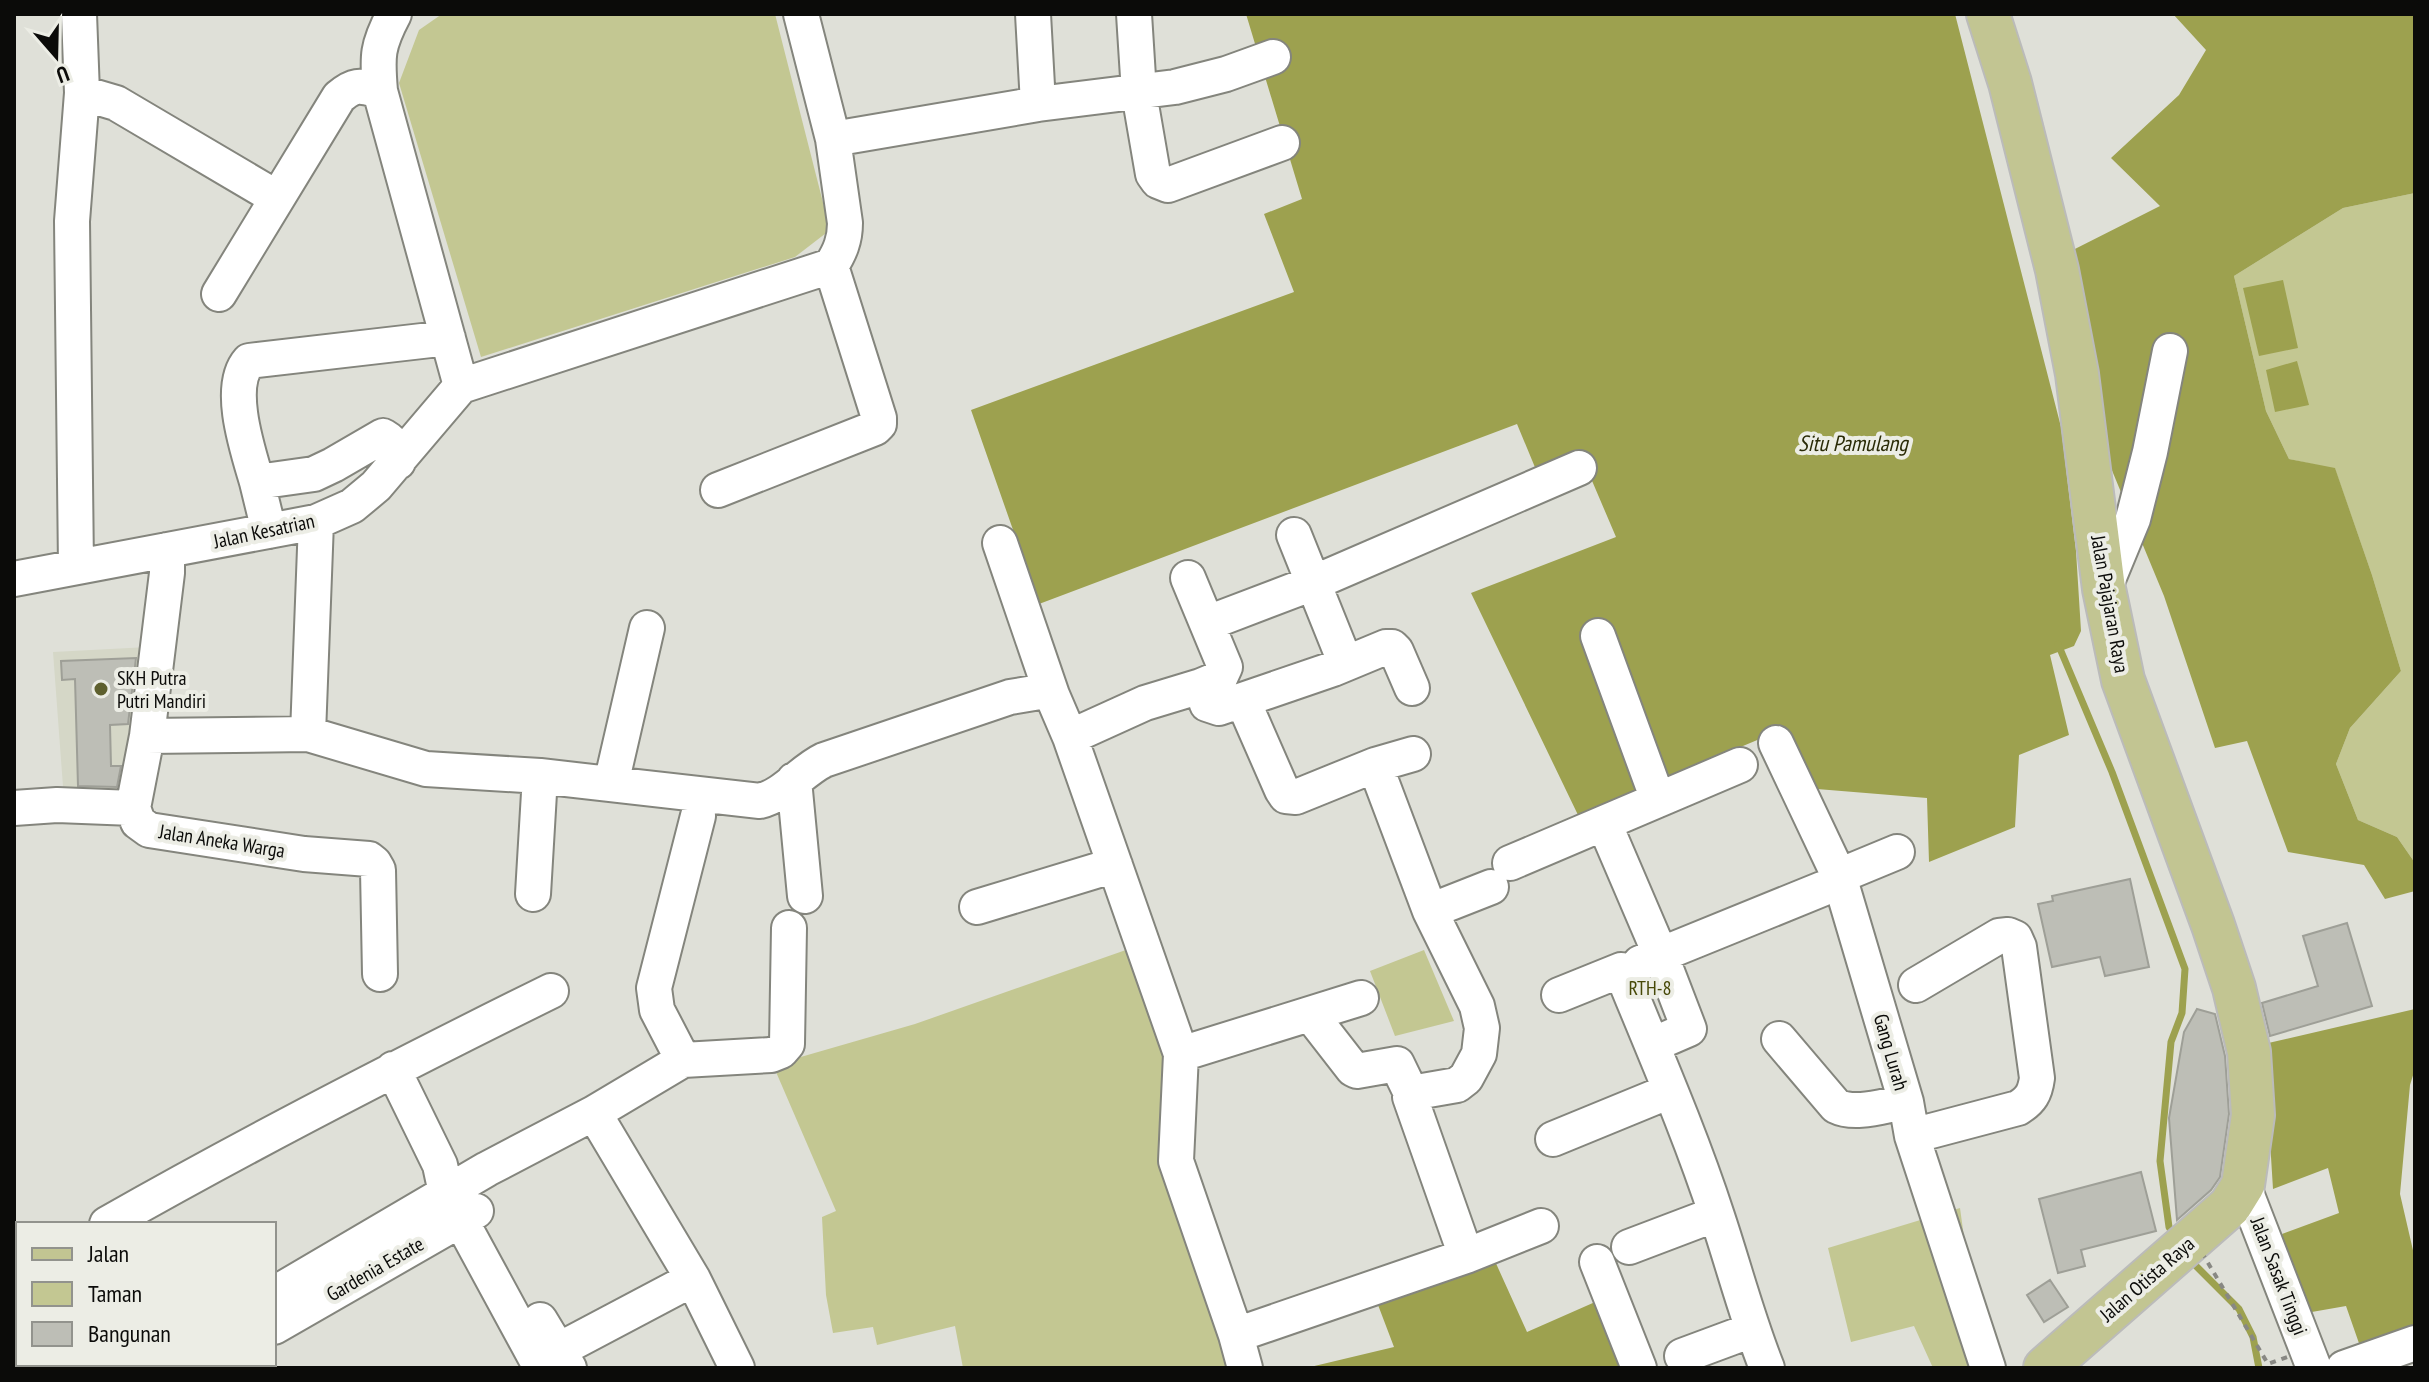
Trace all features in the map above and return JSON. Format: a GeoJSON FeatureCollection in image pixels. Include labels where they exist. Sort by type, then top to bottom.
{"type":"FeatureCollection","features":[{"type":"Feature","properties":{"kind":"main road","name":"Jalan Pajajaran Raya"},"geometry":{"type":"LineString","coordinates":[[1988,14],[2010,83],[2057,270],[2077,374],[2104,589],[2123,680],[2213,925],[2234,988],[2249,1052],[2253,1115],[2243,1185]]}},
{"type":"Feature","properties":{"kind":"main road","name":"Jalan Otista Raya"},"geometry":{"type":"LineString","coordinates":[[2045,1368],[2230,1206],[2243,1185]]}},
{"type":"Feature","properties":{"kind":"street"},"geometry":{"type":"LineString","coordinates":[[76,567],[72,221],[82,93],[79,14]]}},
{"type":"Feature","properties":{"kind":"street"},"geometry":{"type":"LineString","coordinates":[[394,14],[379,41],[380,91],[461,386],[831,266],[840,253],[845,236],[833,139],[801,14]]}},
{"type":"Feature","properties":{"kind":"street"},"geometry":{"type":"LineString","coordinates":[[1033,14],[1038,104]]}},
{"type":"Feature","properties":{"kind":"street"},"geometry":{"type":"LineString","coordinates":[[1134,14],[1139,93],[1153,174],[1158,181],[1168,185],[1282,143]]}},
{"type":"Feature","properties":{"kind":"street"},"geometry":{"type":"LineString","coordinates":[[833,139],[1038,104],[1175,87],[1226,74],[1273,57]]}},
{"type":"Feature","properties":{"kind":"street"},"geometry":{"type":"LineString","coordinates":[[219,294],[339,97],[350,88],[360,86],[380,91]]}},
{"type":"Feature","properties":{"kind":"street"},"geometry":{"type":"LineString","coordinates":[[82,93],[116,103],[277,198]]}},
{"type":"Feature","properties":{"kind":"street"},"geometry":{"type":"LineString","coordinates":[[718,490],[879,424],[831,266]]}},
{"type":"Feature","properties":{"kind":"street"},"geometry":{"type":"LineString","coordinates":[[269,531],[246,444],[238,398],[241,373],[249,361],[448,338]]}},
{"type":"Feature","properties":{"kind":"street"},"geometry":{"type":"LineString","coordinates":[[2104,589],[2133,519],[2170,351]]}},
{"type":"Feature","properties":{"kind":"street","name":"Jalan Kesatrian"},"geometry":{"type":"LineString","coordinates":[[14,579],[316,522],[352,506],[376,486],[461,386]]}},
{"type":"Feature","properties":{"kind":"street"},"geometry":{"type":"LineString","coordinates":[[257,482],[314,474],[383,436],[389,440],[398,462]]}},
{"type":"Feature","properties":{"kind":"street"},"geometry":{"type":"LineString","coordinates":[[1208,623],[1313,583],[1579,468]]}},
{"type":"Feature","properties":{"kind":"street"},"geometry":{"type":"LineString","coordinates":[[308,734],[316,522]]}},
{"type":"Feature","properties":{"kind":"street"},"geometry":{"type":"LineString","coordinates":[[1294,535],[1341,652]]}},
{"type":"Feature","properties":{"kind":"street"},"geometry":{"type":"LineString","coordinates":[[1000,543],[1181,1054],[1176,1161],[1245,1368]]}},
{"type":"Feature","properties":{"kind":"street","name":"Jalan Aneka Warga"},"geometry":{"type":"LineString","coordinates":[[167,550],[167,573],[147,736],[133,808],[138,822],[149,830],[304,854],[369,859],[378,870],[380,974]]}},
{"type":"Feature","properties":{"kind":"street"},"geometry":{"type":"LineString","coordinates":[[1070,737],[1145,703],[1220,678],[1225,667],[1188,578]]}},
{"type":"Feature","properties":{"kind":"street"},"geometry":{"type":"LineString","coordinates":[[611,784],[647,628]]}},
{"type":"Feature","properties":{"kind":"street"},"geometry":{"type":"LineString","coordinates":[[1598,636],[1658,800]]}},
{"type":"Feature","properties":{"kind":"street"},"geometry":{"type":"LineString","coordinates":[[1201,686],[1207,704],[1219,708],[1392,647],[1412,688]]}},
{"type":"Feature","properties":{"kind":"street"},"geometry":{"type":"LineString","coordinates":[[147,736],[308,734],[426,769],[540,776],[760,801],[778,794],[824,760],[1010,697],[1040,692],[1052,695]]}},
{"type":"Feature","properties":{"kind":"street"},"geometry":{"type":"LineString","coordinates":[[1243,701],[1286,796],[1296,797],[1375,765],[1413,754]]}},
{"type":"Feature","properties":{"kind":"street","name":"Gang Lurah"},"geometry":{"type":"LineString","coordinates":[[1776,743],[1830,882],[1906,1102],[1912,1136],[1988,1368]]}},
{"type":"Feature","properties":{"kind":"street"},"geometry":{"type":"LineString","coordinates":[[1375,765],[1430,911],[1481,1018],[1483,1038],[1474,1067],[1466,1078],[1457,1085],[1411,1093]]}},
{"type":"Feature","properties":{"kind":"street"},"geometry":{"type":"LineString","coordinates":[[1430,911],[1604,823],[1740,765]]}},
{"type":"Feature","properties":{"kind":"street"},"geometry":{"type":"LineString","coordinates":[[533,894],[540,776]]}},
{"type":"Feature","properties":{"kind":"street"},"geometry":{"type":"LineString","coordinates":[[794,780],[805,896]]}},
{"type":"Feature","properties":{"kind":"street"},"geometry":{"type":"LineString","coordinates":[[14,808],[79,805],[133,808]]}},
{"type":"Feature","properties":{"kind":"street"},"geometry":{"type":"LineString","coordinates":[[683,1060],[657,1010],[654,988],[698,816]]}},
{"type":"Feature","properties":{"kind":"street"},"geometry":{"type":"LineString","coordinates":[[1604,823],[1689,1029],[1652,1045]]}},
{"type":"Feature","properties":{"kind":"street"},"geometry":{"type":"LineString","coordinates":[[1559,995],[1661,956],[1897,852]]}},
{"type":"Feature","properties":{"kind":"street"},"geometry":{"type":"LineString","coordinates":[[977,907],[1115,865]]}},
{"type":"Feature","properties":{"kind":"street"},"geometry":{"type":"LineString","coordinates":[[457,1195],[683,1060],[771,1055],[781,1051],[787,1044],[789,928]]}},
{"type":"Feature","properties":{"kind":"street"},"geometry":{"type":"LineString","coordinates":[[1912,1136],[2018,1108],[2035,1092],[2037,1078],[2019,947],[2015,938],[1999,936],[1916,985]]}},
{"type":"Feature","properties":{"kind":"street"},"geometry":{"type":"LineString","coordinates":[[1621,970],[1716,1214],[1767,1368]]}},
{"type":"Feature","properties":{"kind":"street"},"geometry":{"type":"LineString","coordinates":[[110,1222],[219,1160],[551,991]]}},
{"type":"Feature","properties":{"kind":"street"},"geometry":{"type":"LineString","coordinates":[[1181,1054],[1361,998]]}},
{"type":"Feature","properties":{"kind":"street"},"geometry":{"type":"LineString","coordinates":[[1311,1015],[1353,1069],[1357,1071],[1397,1064],[1411,1093],[1412,1104],[1466,1256]]}},
{"type":"Feature","properties":{"kind":"street"},"geometry":{"type":"LineString","coordinates":[[1779,1039],[1836,1106],[1844,1110],[1906,1102]]}},
{"type":"Feature","properties":{"kind":"street"},"geometry":{"type":"LineString","coordinates":[[393,1069],[546,1363],[693,1279]]}},
{"type":"Feature","properties":{"kind":"street"},"geometry":{"type":"LineString","coordinates":[[1553,1139],[1670,1091]]}},
{"type":"Feature","properties":{"kind":"street"},"geometry":{"type":"LineString","coordinates":[[594,1113],[693,1279],[737,1368]]}},
{"type":"Feature","properties":{"kind":"street","name":"Jalan Sasak Tinggi"},"geometry":{"type":"LineString","coordinates":[[2243,1185],[2314,1368]]}},
{"type":"Feature","properties":{"kind":"street","name":"Gardenia Estate"},"geometry":{"type":"LineString","coordinates":[[276,1293],[457,1195]]}},
{"type":"Feature","properties":{"kind":"street","name":"Gardenia Estate"},"geometry":{"type":"LineString","coordinates":[[276,1326],[457,1195]]}},
{"type":"Feature","properties":{"kind":"street"},"geometry":{"type":"LineString","coordinates":[[1629,1247],[1716,1214]]}},
{"type":"Feature","properties":{"kind":"street"},"geometry":{"type":"LineString","coordinates":[[1236,1335],[1466,1256],[1541,1226]]}},
{"type":"Feature","properties":{"kind":"street"},"geometry":{"type":"LineString","coordinates":[[1597,1262],[1639,1368]]}},
{"type":"Feature","properties":{"kind":"street"},"geometry":{"type":"LineString","coordinates":[[1682,1356],[1752,1330]]}},
{"type":"Feature","properties":{"kind":"street"},"geometry":{"type":"LineString","coordinates":[[2344,1368],[2415,1343]]}},
{"type":"Feature","properties":{"kind":"shaded area"},"geometry":{"type":"Polygon","coordinates":[[[1246,14],[1955,14],[2061,427],[2076,551],[2081,631],[2074,646],[2050,655],[2069,735],[2019,755],[2015,827],[1929,862],[1927,798],[1817,789],[1786,728],[1578,815],[1471,593],[1616,537],[1584,462],[1539,477],[1517,424],[1039,604],[971,410],[1294,292],[1264,214],[1302,199],[1246,14]]]}},
{"type":"Feature","properties":{"kind":"shaded area"},"geometry":{"type":"Polygon","coordinates":[[[2173,14],[2415,14],[2415,193],[2343,208],[2234,276],[2266,411],[2289,459],[2335,468],[2401,671],[2350,728],[2336,764],[2358,820],[2397,837],[2415,863],[2415,891],[2385,899],[2364,865],[2288,852],[2247,741],[2215,748],[2164,596],[2106,456],[2063,255],[2160,206],[2111,158],[2179,95],[2206,50],[2173,14]]]}},
{"type":"Feature","properties":{"kind":"shaded area"},"geometry":{"type":"Polygon","coordinates":[[[2283,280],[2298,348],[2259,356],[2243,288],[2283,280]]]}},
{"type":"Feature","properties":{"kind":"shaded area"},"geometry":{"type":"Polygon","coordinates":[[[2297,361],[2309,405],[2275,412],[2266,370],[2297,361]]]}},
{"type":"Feature","properties":{"kind":"shaded area","name":"SKH Putra Putri Mandiri"},"geometry":{"type":"Polygon","coordinates":[[[148,647],[129,802],[64,800],[53,652],[148,647]]]}},
{"type":"Feature","properties":{"kind":"shaded area"},"geometry":{"type":"Polygon","coordinates":[[[2415,1009],[2415,1069],[2410,1085],[2400,1194],[2415,1259],[2415,1324],[2361,1349],[2346,1306],[2306,1313],[2282,1234],[2339,1213],[2328,1168],[2273,1189],[2264,1044],[2415,1009]]]}},
{"type":"Feature","properties":{"kind":"shaded area"},"geometry":{"type":"Polygon","coordinates":[[[1494,1259],[1527,1332],[1611,1295],[1637,1368],[1306,1368],[1394,1347],[1375,1297],[1494,1259]]]}},
{"type":"Feature","properties":{"kind":"green space"},"geometry":{"type":"Polygon","coordinates":[[[442,14],[775,14],[830,230],[795,257],[481,357],[399,83],[419,30],[442,14]]]}},
{"type":"Feature","properties":{"kind":"green space"},"geometry":{"type":"Polygon","coordinates":[[[2415,193],[2415,863],[2397,837],[2358,820],[2336,764],[2350,728],[2401,671],[2335,469],[2289,459],[2266,411],[2234,276],[2343,208],[2415,193]]]}},
{"type":"Feature","properties":{"kind":"green space"},"geometry":{"type":"Polygon","coordinates":[[[1143,944],[1176,1054],[1174,1172],[1227,1368],[963,1368],[955,1326],[877,1345],[873,1327],[833,1333],[826,1295],[822,1217],[836,1211],[773,1065],[915,1024],[1143,944]]]}},
{"type":"Feature","properties":{"kind":"green space"},"geometry":{"type":"Polygon","coordinates":[[[1424,950],[1454,1021],[1395,1036],[1370,971],[1424,950]]]}},
{"type":"Feature","properties":{"kind":"green space"},"geometry":{"type":"Polygon","coordinates":[[[1960,1208],[1982,1368],[1933,1368],[1914,1326],[1851,1342],[1828,1248],[1960,1208]]]}},
{"type":"Feature","properties":{"kind":"building"},"geometry":{"type":"Polygon","coordinates":[[[136,658],[128,724],[110,725],[111,766],[121,766],[117,787],[78,786],[75,679],[62,680],[61,661],[136,658]]]}},
{"type":"Feature","properties":{"kind":"building"},"geometry":{"type":"Polygon","coordinates":[[[2130,879],[2149,967],[2105,976],[2100,957],[2052,967],[2038,904],[2053,901],[2052,896],[2130,879]]]}},
{"type":"Feature","properties":{"kind":"building"},"geometry":{"type":"Polygon","coordinates":[[[2347,923],[2372,1006],[2270,1036],[2262,1003],[2318,986],[2303,936],[2347,923]]]}},
{"type":"Feature","properties":{"kind":"building"},"geometry":{"type":"Polygon","coordinates":[[[2197,1009],[2215,1014],[2225,1056],[2229,1114],[2220,1177],[2211,1190],[2177,1220],[2169,1118],[2184,1032],[2197,1009]]]}},
{"type":"Feature","properties":{"kind":"building"},"geometry":{"type":"Polygon","coordinates":[[[2141,1172],[2156,1231],[2081,1250],[2085,1266],[2058,1273],[2039,1199],[2141,1172]]]}},
{"type":"Feature","properties":{"kind":"building"},"geometry":{"type":"Polygon","coordinates":[[[2050,1280],[2068,1307],[2044,1322],[2027,1295],[2050,1280]]]}},
{"type":"Feature","properties":{"kind":"waterway"},"geometry":{"type":"LineString","coordinates":[[2058,644],[2112,772],[2185,969],[2182,1013],[2171,1042],[2160,1161],[2169,1227],[2176,1238]]}},
{"type":"Feature","properties":{"kind":"waterway"},"geometry":{"type":"LineString","coordinates":[[2189,1259],[2239,1309],[2253,1337],[2259,1368]]}},
{"type":"Feature","properties":{"kind":"place","name":"SKH Putra Putri Mandiri"},"geometry":{"type":"Point","coordinates":[101,689]}},
{"type":"Feature","properties":{"kind":"water label","name":"Situ Pamulang"},"geometry":{"type":"Point","coordinates":[1853,443]}},
{"type":"Feature","properties":{"kind":"park label","name":"RTH-8"},"geometry":{"type":"Point","coordinates":[1650,988]}}]}
